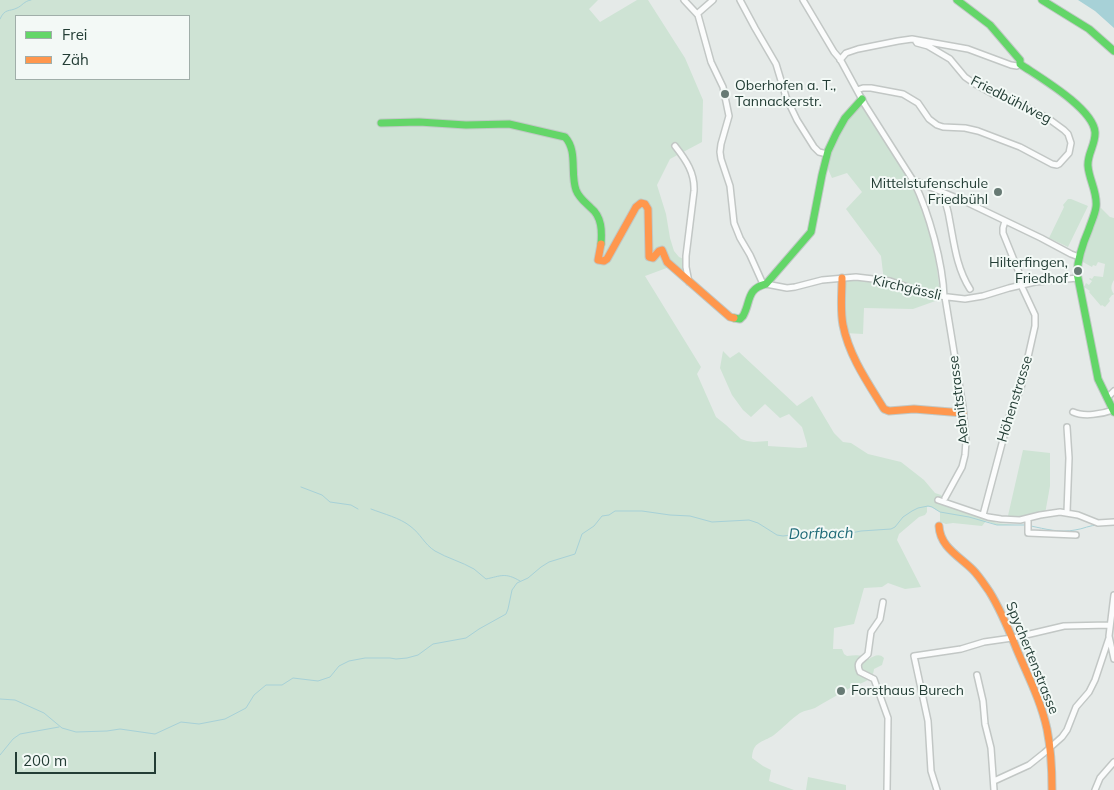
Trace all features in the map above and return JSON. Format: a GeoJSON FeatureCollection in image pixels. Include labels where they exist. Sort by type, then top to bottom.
{"type":"FeatureCollection","features":[{"type":"Feature","properties":{"kind":"street"},"geometry":{"type":"LineString","coordinates":[[684,0],[697,14],[711,62],[723,87],[728,107],[728,120],[720,144],[720,152],[730,186],[733,218],[740,238],[764,284]]}},
{"type":"Feature","properties":{"kind":"street"},"geometry":{"type":"LineString","coordinates":[[697,14],[712,0]]}},
{"type":"Feature","properties":{"kind":"street","name":"Aebnitstrasse"},"geometry":{"type":"LineString","coordinates":[[803,0],[914,182],[932,233],[940,263],[966,440],[962,466],[945,498]]}},
{"type":"Feature","properties":{"kind":"street"},"geometry":{"type":"LineString","coordinates":[[951,0],[976,17],[986,21]]}},
{"type":"Feature","properties":{"kind":"street"},"geometry":{"type":"LineString","coordinates":[[957,0],[986,21],[1020,60],[1020,64],[1072,101],[1087,115],[1094,128],[1095,134],[1088,164],[1096,206],[1079,257],[1077,270],[1096,370],[1100,383],[1114,411],[1089,414],[1076,414],[1073,412]]}},
{"type":"Feature","properties":{"kind":"street"},"geometry":{"type":"LineString","coordinates":[[1042,0],[1083,24],[1114,51]]}},
{"type":"Feature","properties":{"kind":"street"},"geometry":{"type":"LineString","coordinates":[[742,1],[776,64],[786,97],[797,120],[814,147],[819,152],[827,154]]}},
{"type":"Feature","properties":{"kind":"street"},"geometry":{"type":"LineString","coordinates":[[840,60],[846,53],[858,49],[898,41],[915,40],[968,48],[1011,65],[1017,66],[1020,64]]}},
{"type":"Feature","properties":{"kind":"street","name":"Friedbühlweg"},"geometry":{"type":"LineString","coordinates":[[857,90],[871,88],[906,96],[918,103],[929,119],[936,125],[978,131],[1020,147],[1053,165],[1059,164],[1069,153],[1071,143],[1068,134],[1064,130],[1049,119],[1015,101],[993,94],[975,84],[965,77],[950,59],[928,46],[917,43],[915,40]]}},
{"type":"Feature","properties":{"kind":"street"},"geometry":{"type":"LineString","coordinates":[[381,123],[509,124],[565,137],[569,140],[571,146],[574,181],[578,195],[600,218],[601,247],[598,260],[608,258],[636,207],[641,203],[646,205],[648,209],[648,257],[653,258],[662,250],[666,260],[672,266],[730,317],[735,319],[741,318],[744,314],[748,298],[752,292],[764,284],[812,229],[827,154],[845,118],[862,99]]}},
{"type":"Feature","properties":{"kind":"street"},"geometry":{"type":"LineString","coordinates":[[675,146],[692,172],[694,182],[686,260],[689,282]]}},
{"type":"Feature","properties":{"kind":"street"},"geometry":{"type":"LineString","coordinates":[[914,182],[964,201],[1079,257]]}},
{"type":"Feature","properties":{"kind":"street"},"geometry":{"type":"LineString","coordinates":[[944,193],[956,256],[970,290]]}},
{"type":"Feature","properties":{"kind":"street","name":"Höhenstrasse"},"geometry":{"type":"LineString","coordinates":[[983,515],[1009,417],[1020,390],[1035,326],[1035,315],[1003,233],[1005,221]]}},
{"type":"Feature","properties":{"kind":"street","name":"Kirchgässli"},"geometry":{"type":"LineString","coordinates":[[764,284],[795,288],[822,280],[856,277],[890,281],[926,294],[965,299],[1048,280],[1078,278]]}},
{"type":"Feature","properties":{"kind":"street"},"geometry":{"type":"LineString","coordinates":[[842,278],[843,325],[848,342],[855,360],[884,409],[889,411],[914,409],[963,413]]}},
{"type":"Feature","properties":{"kind":"street"},"geometry":{"type":"LineString","coordinates":[[1107,398],[1114,391]]}},
{"type":"Feature","properties":{"kind":"street"},"geometry":{"type":"LineString","coordinates":[[1067,427],[1069,458],[1067,512]]}},
{"type":"Feature","properties":{"kind":"street"},"geometry":{"type":"LineString","coordinates":[[938,500],[993,518],[1012,520],[1028,526],[1076,535]]}},
{"type":"Feature","properties":{"kind":"street"},"geometry":{"type":"LineString","coordinates":[[1028,526],[1053,512],[1067,512],[1095,522],[1114,522]]}},
{"type":"Feature","properties":{"kind":"street","name":"Spychertenstrasse"},"geometry":{"type":"LineString","coordinates":[[939,526],[939,532],[945,544],[974,571],[992,596],[1013,638],[1046,722],[1052,790]]}},
{"type":"Feature","properties":{"kind":"street"},"geometry":{"type":"LineString","coordinates":[[1114,595],[1110,625],[1114,659]]}},
{"type":"Feature","properties":{"kind":"street"},"geometry":{"type":"LineString","coordinates":[[883,602],[880,619],[871,632],[868,654],[860,661],[858,666],[860,672],[875,680],[887,715],[887,790]]}},
{"type":"Feature","properties":{"kind":"street"},"geometry":{"type":"LineString","coordinates":[[937,790],[931,771],[928,721],[914,656],[963,649],[984,642],[1013,638],[1064,626],[1110,625]]}},
{"type":"Feature","properties":{"kind":"street"},"geometry":{"type":"LineString","coordinates":[[994,781],[1025,767],[1060,740],[1076,707],[1091,689],[1111,642]]}},
{"type":"Feature","properties":{"kind":"street"},"geometry":{"type":"LineString","coordinates":[[977,675],[984,704],[994,790]]}},
{"type":"Feature","properties":{"kind":"street"},"geometry":{"type":"LineString","coordinates":[[1095,790],[1100,778],[1114,762]]}},
{"type":"Feature","properties":{"kind":"green space"},"geometry":{"type":"Polygon","coordinates":[[[0,0],[598,0],[589,9],[600,22],[637,0],[648,0],[685,58],[703,100],[702,142],[670,159],[657,185],[674,251],[679,257],[686,260],[689,282],[672,266],[645,276],[701,367],[697,374],[716,417],[741,439],[747,441],[768,441],[768,446],[807,447],[802,427],[789,414],[780,418],[765,404],[751,417],[732,395],[720,368],[723,351],[730,358],[739,352],[797,406],[812,396],[834,433],[843,442],[851,443],[868,454],[901,462],[924,480],[935,493],[941,495],[952,505],[993,518],[994,522],[997,523],[1015,525],[997,525],[986,521],[982,526],[946,524],[940,522],[940,512],[927,507],[925,515],[919,517],[899,534],[897,540],[921,587],[905,589],[888,583],[882,587],[864,588],[854,624],[834,628],[833,649],[842,649],[847,656],[856,655],[869,659],[878,655],[884,658],[882,665],[874,669],[867,681],[852,687],[815,708],[800,713],[774,735],[754,748],[752,758],[771,770],[769,781],[794,790],[0,790],[0,0]]]}},
{"type":"Feature","properties":{"kind":"green space"},"geometry":{"type":"Polygon","coordinates":[[[860,104],[909,179],[932,233],[941,299],[913,309],[864,308],[863,334],[845,333],[842,278],[884,281],[881,256],[846,209],[862,192],[847,173],[832,178],[827,167],[843,125],[860,104]]]}},
{"type":"Feature","properties":{"kind":"green space"},"geometry":{"type":"Polygon","coordinates":[[[1068,199],[1088,206],[1068,247],[1049,238],[1064,207],[1063,205],[1068,199]]]}},
{"type":"Feature","properties":{"kind":"green space"},"geometry":{"type":"Polygon","coordinates":[[[1101,208],[1110,217],[1114,218],[1114,280],[1111,287],[1114,294],[1105,307],[1101,306],[1090,291],[1084,287],[1086,283],[1089,285],[1092,281],[1090,278],[1092,279],[1094,276],[1103,277],[1105,264],[1098,262],[1096,266],[1093,265],[1092,267],[1081,261],[1099,209],[1101,208]]]}},
{"type":"Feature","properties":{"kind":"green space"},"geometry":{"type":"Polygon","coordinates":[[[1023,450],[1050,453],[1050,486],[1045,514],[1007,520],[1023,450]]]}},
{"type":"Feature","properties":{"kind":"green space"},"geometry":{"type":"Polygon","coordinates":[[[808,777],[846,785],[846,790],[806,790],[808,777]]]}},
{"type":"Feature","properties":{"kind":"water"},"geometry":{"type":"Polygon","coordinates":[[[1078,0],[1114,0],[1114,28],[1095,11],[1078,0]]]}},
{"type":"Feature","properties":{"kind":"waterway"},"geometry":{"type":"LineString","coordinates":[[0,19],[5,12],[31,0]]}},
{"type":"Feature","properties":{"kind":"waterway"},"geometry":{"type":"LineString","coordinates":[[301,487],[322,495],[330,502],[351,505],[358,509]]}},
{"type":"Feature","properties":{"kind":"waterway"},"geometry":{"type":"LineString","coordinates":[[0,699],[15,700],[44,713],[62,728],[76,732],[120,729],[155,734],[181,722],[199,724],[225,719],[246,708],[254,695],[266,685],[282,685],[293,678],[318,681],[330,677],[339,666],[349,661],[365,658],[407,658],[418,655],[433,644],[466,638],[506,614],[512,590],[517,583],[528,578],[549,562],[575,554],[582,534],[594,526],[602,516],[609,515],[615,511],[642,511],[690,516],[712,522],[749,520],[758,523],[777,535],[783,536],[817,532],[836,536],[861,531],[891,529],[912,511],[928,506],[940,512],[969,517],[997,525],[1027,525]]}},
{"type":"Feature","properties":{"kind":"waterway"},"geometry":{"type":"LineString","coordinates":[[371,509],[406,523],[435,551],[474,569],[486,579],[507,576],[520,581]]}},
{"type":"Feature","properties":{"kind":"waterway","name":"Dorfbach"},"geometry":{"type":"LineString","coordinates":[[1031,526],[1064,531],[1098,525]]}},
{"type":"Feature","properties":{"kind":"waterway"},"geometry":{"type":"LineString","coordinates":[[0,755],[13,739],[20,734],[59,727]]}},
{"type":"Feature","properties":{"kind":"traffic: fast"},"geometry":{"type":"LineString","coordinates":[[957,0],[990,25],[1020,60],[1020,64],[1075,103],[1092,123],[1095,136],[1088,166],[1096,197],[1096,207],[1081,250],[1077,273],[1098,379],[1114,412]]}},
{"type":"Feature","properties":{"kind":"traffic: fast"},"geometry":{"type":"LineString","coordinates":[[1042,0],[1089,29],[1114,51]]}},
{"type":"Feature","properties":{"kind":"traffic: fast"},"geometry":{"type":"LineString","coordinates":[[734,318],[740,319],[743,316],[755,289],[766,284],[811,232],[828,151],[845,118],[862,99]]}},
{"type":"Feature","properties":{"kind":"traffic: fast"},"geometry":{"type":"LineString","coordinates":[[381,123],[509,124],[565,137],[573,155],[576,190],[580,198],[595,212],[599,220],[601,244]]}},
{"type":"Feature","properties":{"kind":"traffic: slow"},"geometry":{"type":"LineString","coordinates":[[601,244],[598,260],[604,261],[607,259],[636,207],[641,203],[645,204],[648,209],[649,257],[653,258],[662,250],[667,262],[730,317],[734,318]]}},
{"type":"Feature","properties":{"kind":"traffic: slow"},"geometry":{"type":"LineString","coordinates":[[842,278],[842,313],[846,336],[860,369],[884,409],[889,411],[914,409],[963,413]]}},
{"type":"Feature","properties":{"kind":"traffic: slow"},"geometry":{"type":"LineString","coordinates":[[939,526],[943,540],[951,551],[975,572],[989,591],[1008,628],[1034,689],[1044,719],[1050,752],[1052,790]]}},
{"type":"Feature","properties":{"kind":"place","name":"Oberhofen a. T., Tannackerstr."},"geometry":{"type":"Point","coordinates":[725,94]}},
{"type":"Feature","properties":{"kind":"place","name":"Mittelstufenschule Friedbühl"},"geometry":{"type":"Point","coordinates":[998,192]}},
{"type":"Feature","properties":{"kind":"place","name":"Hilterfingen, Friedhof"},"geometry":{"type":"Point","coordinates":[1078,271]}},
{"type":"Feature","properties":{"kind":"place","name":"Forsthaus Burech"},"geometry":{"type":"Point","coordinates":[841,691]}}]}
